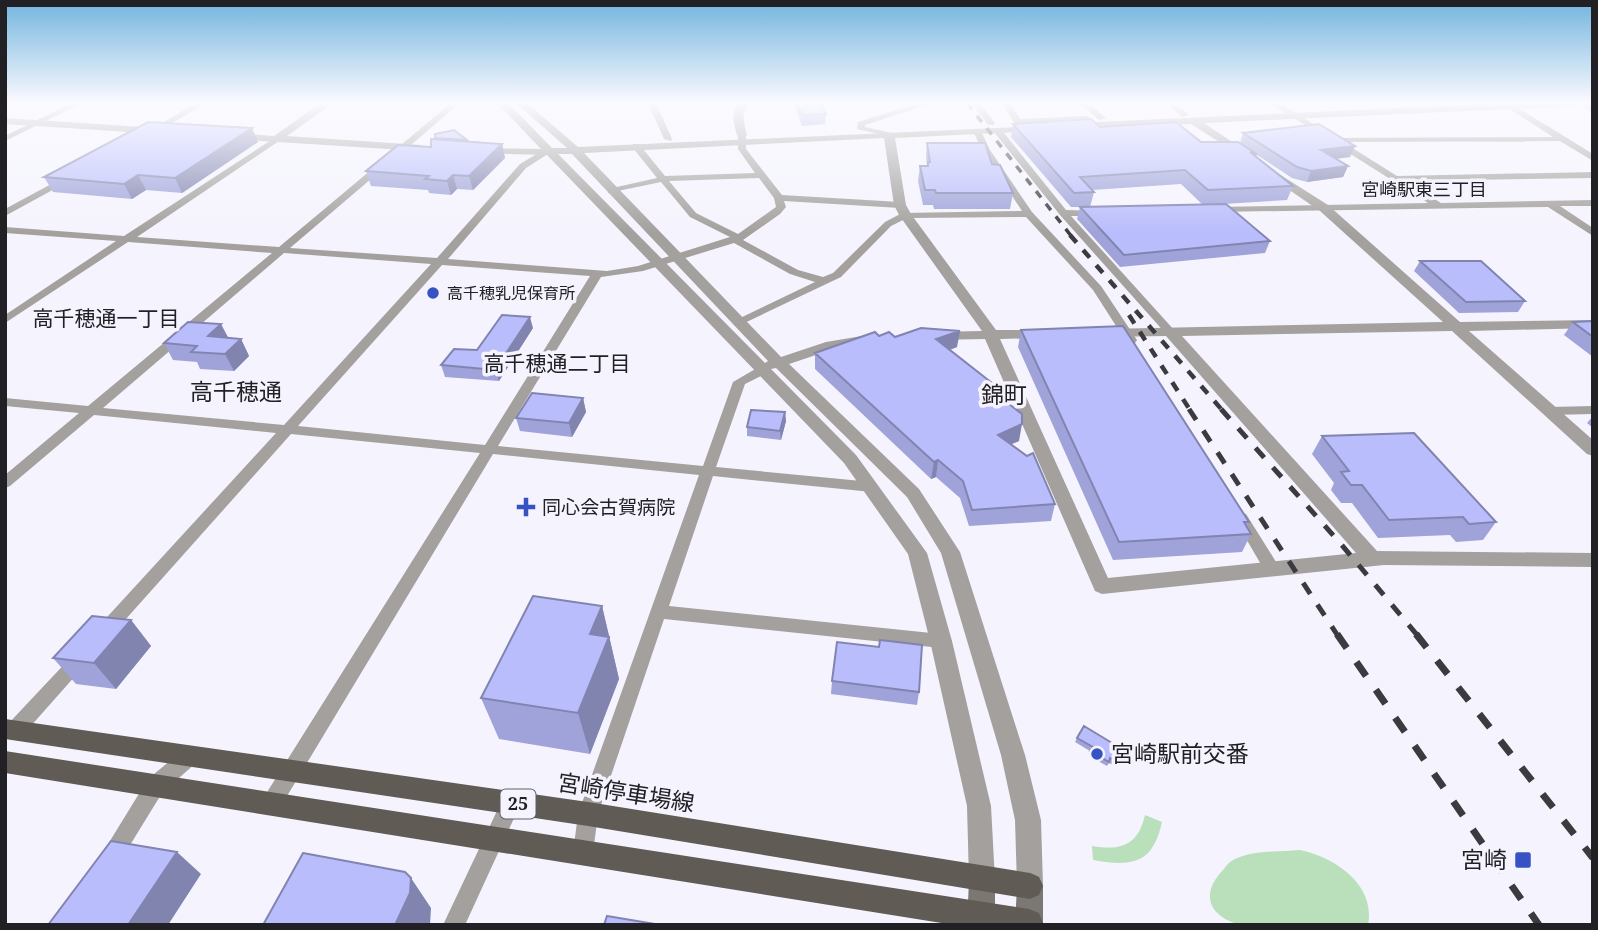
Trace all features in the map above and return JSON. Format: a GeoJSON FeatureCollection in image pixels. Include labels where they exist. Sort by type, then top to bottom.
{"type":"FeatureCollection","features":[{"type":"Feature","properties":{"kind":"main road","name":"宮崎停車場線"},"geometry":{"type":"LineString","coordinates":[[9,733],[190,756],[588,814],[1030,886]]}},
{"type":"Feature","properties":{"kind":"main road","name":"25"},"geometry":{"type":"LineString","coordinates":[[5,762],[494,838],[981,920],[1029,924]]}},
{"type":"Feature","properties":{"kind":"main road"},"geometry":{"type":"LineString","coordinates":[[981,920],[982,880]]}},
{"type":"Feature","properties":{"kind":"main road"},"geometry":{"type":"LineString","coordinates":[[1029,924],[1030,886]]}},
{"type":"Feature","properties":{"kind":"street"},"geometry":{"type":"LineString","coordinates":[[5,320],[265,146]]}},
{"type":"Feature","properties":{"kind":"street"},"geometry":{"type":"LineString","coordinates":[[5,483],[406,146]]}},
{"type":"Feature","properties":{"kind":"street"},"geometry":{"type":"LineString","coordinates":[[411,146],[430,148]]}},
{"type":"Feature","properties":{"kind":"street"},"geometry":{"type":"LineString","coordinates":[[544,146],[778,360],[803,389],[874,452],[913,493],[950,552],[1013,755],[1028,820],[1030,886]]}},
{"type":"Feature","properties":{"kind":"street"},"geometry":{"type":"LineString","coordinates":[[465,150],[523,153],[578,146]]}},
{"type":"Feature","properties":{"kind":"street"},"geometry":{"type":"LineString","coordinates":[[571,147],[610,146]]}},
{"type":"Feature","properties":{"kind":"street"},"geometry":{"type":"LineString","coordinates":[[636,146],[694,215],[794,272],[824,281]]}},
{"type":"Feature","properties":{"kind":"street"},"geometry":{"type":"LineString","coordinates":[[5,230],[597,274],[617,273],[737,238],[777,212],[781,207],[779,198],[742,146]]}},
{"type":"Feature","properties":{"kind":"street"},"geometry":{"type":"LineString","coordinates":[[891,146],[903,210],[992,335],[1102,586],[1372,559],[1593,560]]}},
{"type":"Feature","properties":{"kind":"street"},"geometry":{"type":"LineString","coordinates":[[984,146],[1029,214],[1097,288],[1141,357]]}},
{"type":"Feature","properties":{"kind":"street"},"geometry":{"type":"LineString","coordinates":[[1010,146],[1063,213],[1372,559]]}},
{"type":"Feature","properties":{"kind":"street"},"geometry":{"type":"LineString","coordinates":[[1233,146],[1324,208],[1593,450]]}},
{"type":"Feature","properties":{"kind":"street"},"geometry":{"type":"LineString","coordinates":[[1346,146],[1441,207]]}},
{"type":"Feature","properties":{"kind":"street"},"geometry":{"type":"LineString","coordinates":[[1573,146],[1593,158]]}},
{"type":"Feature","properties":{"kind":"street"},"geometry":{"type":"LineString","coordinates":[[571,147],[761,371],[849,458],[917,552],[941,641],[979,806],[982,880]]}},
{"type":"Feature","properties":{"kind":"street"},"geometry":{"type":"LineString","coordinates":[[9,733],[288,429],[523,166],[548,150]]}},
{"type":"Feature","properties":{"kind":"street"},"geometry":{"type":"LineString","coordinates":[[611,191],[662,179],[761,174]]}},
{"type":"Feature","properties":{"kind":"street"},"geometry":{"type":"LineString","coordinates":[[5,213],[74,175]]}},
{"type":"Feature","properties":{"kind":"street"},"geometry":{"type":"LineString","coordinates":[[1397,178],[1593,175]]}},
{"type":"Feature","properties":{"kind":"street"},"geometry":{"type":"LineString","coordinates":[[779,198],[903,210],[1029,214]]}},
{"type":"Feature","properties":{"kind":"street"},"geometry":{"type":"LineString","coordinates":[[1549,203],[1592,232]]}},
{"type":"Feature","properties":{"kind":"street"},"geometry":{"type":"LineString","coordinates":[[1200,211],[1593,203]]}},
{"type":"Feature","properties":{"kind":"street"},"geometry":{"type":"LineString","coordinates":[[738,323],[843,270],[903,210]]}},
{"type":"Feature","properties":{"kind":"street"},"geometry":{"type":"LineString","coordinates":[[1063,213],[1104,212]]}},
{"type":"Feature","properties":{"kind":"street"},"geometry":{"type":"LineString","coordinates":[[271,804],[597,274]]}},
{"type":"Feature","properties":{"kind":"street"},"geometry":{"type":"LineString","coordinates":[[1086,334],[1593,324]]}},
{"type":"Feature","properties":{"kind":"street"},"geometry":{"type":"LineString","coordinates":[[925,336],[1059,334]]}},
{"type":"Feature","properties":{"kind":"street"},"geometry":{"type":"LineString","coordinates":[[583,853],[588,814],[739,382],[778,360],[831,345],[887,337]]}},
{"type":"Feature","properties":{"kind":"street"},"geometry":{"type":"LineString","coordinates":[[5,402],[872,487]]}},
{"type":"Feature","properties":{"kind":"street"},"geometry":{"type":"LineString","coordinates":[[1550,411],[1593,410]]}},
{"type":"Feature","properties":{"kind":"street"},"geometry":{"type":"LineString","coordinates":[[1236,510],[1272,569]]}},
{"type":"Feature","properties":{"kind":"street"},"geometry":{"type":"LineString","coordinates":[[659,612],[941,641]]}},
{"type":"Feature","properties":{"kind":"street"},"geometry":{"type":"LineString","coordinates":[[98,878],[155,786],[190,756]]}},
{"type":"Feature","properties":{"kind":"street"},"geometry":{"type":"LineString","coordinates":[[454,925],[511,803]]}},
{"type":"Feature","properties":{"kind":"green space"},"geometry":{"type":"Polygon","coordinates":[[[1145,815],[1162,822],[1153,847],[1146,854],[1130,862],[1093,860],[1092,846],[1112,847],[1127,844],[1138,833],[1145,815]]]}},
{"type":"Feature","properties":{"kind":"green space"},"geometry":{"type":"Polygon","coordinates":[[[1300,850],[1327,859],[1350,875],[1366,897],[1368,925],[1241,925],[1215,911],[1211,904],[1211,888],[1231,861],[1258,853],[1300,850]]]}},
{"type":"Feature","properties":{"kind":"building"},"geometry":{"type":"Polygon","coordinates":[[[102,146],[224,146],[175,178],[138,175],[124,184],[44,177],[102,146]]]}},
{"type":"Feature","properties":{"kind":"building"},"geometry":{"type":"Polygon","coordinates":[[[396,146],[500,146],[469,176],[453,175],[447,181],[425,179],[429,176],[366,171],[396,146]]]}},
{"type":"Feature","properties":{"kind":"building"},"geometry":{"type":"Polygon","coordinates":[[[928,146],[986,146],[992,164],[1000,165],[1013,193],[936,193],[935,190],[925,190],[920,166],[928,166],[928,146]]]}},
{"type":"Feature","properties":{"kind":"building"},"geometry":{"type":"Polygon","coordinates":[[[1033,146],[1245,146],[1293,186],[1208,190],[1185,170],[1080,177],[1094,192],[1074,193],[1033,146]]]}},
{"type":"Feature","properties":{"kind":"building"},"geometry":{"type":"Polygon","coordinates":[[[1264,146],[1352,146],[1321,150],[1348,166],[1311,171],[1297,167],[1264,146]]]}},
{"type":"Feature","properties":{"kind":"building"},"geometry":{"type":"Polygon","coordinates":[[[1226,204],[1270,241],[1124,255],[1080,207],[1226,204]]]}},
{"type":"Feature","properties":{"kind":"building"},"geometry":{"type":"Polygon","coordinates":[[[1420,261],[1481,261],[1525,301],[1466,302],[1420,261]]]}},
{"type":"Feature","properties":{"kind":"building"},"geometry":{"type":"Polygon","coordinates":[[[502,315],[530,317],[495,370],[441,365],[454,349],[477,350],[502,315]]]}},
{"type":"Feature","properties":{"kind":"building"},"geometry":{"type":"Polygon","coordinates":[[[1593,321],[1593,337],[1573,322],[1593,321]]]}},
{"type":"Feature","properties":{"kind":"building"},"geometry":{"type":"Polygon","coordinates":[[[188,322],[221,324],[208,336],[241,339],[225,354],[191,352],[197,346],[164,343],[188,322]]]}},
{"type":"Feature","properties":{"kind":"building"},"geometry":{"type":"Polygon","coordinates":[[[1123,326],[1249,522],[1244,522],[1251,534],[1119,542],[1021,330],[1123,326]]]}},
{"type":"Feature","properties":{"kind":"building"},"geometry":{"type":"Polygon","coordinates":[[[921,328],[960,331],[936,339],[1015,401],[1009,404],[1022,414],[1022,424],[998,435],[1027,456],[1033,453],[1055,504],[972,510],[963,481],[938,460],[934,462],[815,353],[875,332],[879,336],[889,332],[895,337],[921,328]]]}},
{"type":"Feature","properties":{"kind":"building"},"geometry":{"type":"Polygon","coordinates":[[[532,393],[583,398],[569,423],[516,418],[532,393]]]}},
{"type":"Feature","properties":{"kind":"building"},"geometry":{"type":"Polygon","coordinates":[[[751,410],[785,412],[780,431],[747,427],[751,410]]]}},
{"type":"Feature","properties":{"kind":"building"},"geometry":{"type":"Polygon","coordinates":[[[1414,433],[1496,522],[1469,524],[1463,517],[1389,520],[1362,485],[1351,485],[1341,472],[1349,471],[1322,436],[1414,433]]]}},
{"type":"Feature","properties":{"kind":"building"},"geometry":{"type":"Polygon","coordinates":[[[533,596],[602,606],[590,634],[609,637],[578,713],[481,698],[533,596]]]}},
{"type":"Feature","properties":{"kind":"building"},"geometry":{"type":"Polygon","coordinates":[[[92,616],[131,620],[94,663],[53,658],[92,616]]]}},
{"type":"Feature","properties":{"kind":"building"},"geometry":{"type":"Polygon","coordinates":[[[880,640],[922,645],[919,692],[832,681],[837,642],[879,647],[880,640]]]}},
{"type":"Feature","properties":{"kind":"building"},"geometry":{"type":"Polygon","coordinates":[[[1084,726],[1122,749],[1115,761],[1110,758],[1109,762],[1090,751],[1093,747],[1077,738],[1084,726]]]}},
{"type":"Feature","properties":{"kind":"building"},"geometry":{"type":"Polygon","coordinates":[[[111,841],[177,852],[128,925],[48,925],[111,841]]]}},
{"type":"Feature","properties":{"kind":"building"},"geometry":{"type":"Polygon","coordinates":[[[303,853],[405,872],[411,878],[410,893],[395,925],[263,925],[303,853]]]}},
{"type":"Feature","properties":{"kind":"building"},"geometry":{"type":"Polygon","coordinates":[[[607,916],[661,925],[604,925],[607,916]]]}},
{"type":"Feature","properties":{"kind":"railway"},"geometry":{"type":"LineString","coordinates":[[1001,146],[1072,237]]}},
{"type":"Feature","properties":{"kind":"railway"},"geometry":{"type":"LineString","coordinates":[[1070,235],[1222,410]]}},
{"type":"Feature","properties":{"kind":"railway"},"geometry":{"type":"LineString","coordinates":[[1129,315],[1190,410]]}},
{"type":"Feature","properties":{"kind":"railway"},"geometry":{"type":"LineString","coordinates":[[1189,409],[1338,636]]}},
{"type":"Feature","properties":{"kind":"railway"},"geometry":{"type":"LineString","coordinates":[[1221,409],[1341,544],[1418,636]]}},
{"type":"Feature","properties":{"kind":"railway"},"geometry":{"type":"LineString","coordinates":[[1337,634],[1539,925]]}},
{"type":"Feature","properties":{"kind":"railway"},"geometry":{"type":"LineString","coordinates":[[1416,634],[1593,858]]}},
{"type":"Feature","properties":{"kind":"place","name":"高千穂乳児保育所"},"geometry":{"type":"Point","coordinates":[433,293]}},
{"type":"Feature","properties":{"kind":"place","name":"同心会古賀病院"},"geometry":{"type":"Point","coordinates":[526,507]}},
{"type":"Feature","properties":{"kind":"place","name":"宮崎駅前交番"},"geometry":{"type":"Point","coordinates":[1097,754]}},
{"type":"Feature","properties":{"kind":"place","name":"宮崎"},"geometry":{"type":"Point","coordinates":[1523,860]}},
{"type":"Feature","properties":{"kind":"district","name":"宮崎駅東三丁目"},"geometry":{"type":"Point","coordinates":[1424,190]}},
{"type":"Feature","properties":{"kind":"district","name":"高千穂通一丁目"},"geometry":{"type":"Point","coordinates":[106,319]}},
{"type":"Feature","properties":{"kind":"district","name":"高千穂通二丁目"},"geometry":{"type":"Point","coordinates":[557,364]}},
{"type":"Feature","properties":{"kind":"district","name":"高千穂通"},"geometry":{"type":"Point","coordinates":[236,392]}},
{"type":"Feature","properties":{"kind":"district","name":"錦町"},"geometry":{"type":"Point","coordinates":[1004,395]}}]}
